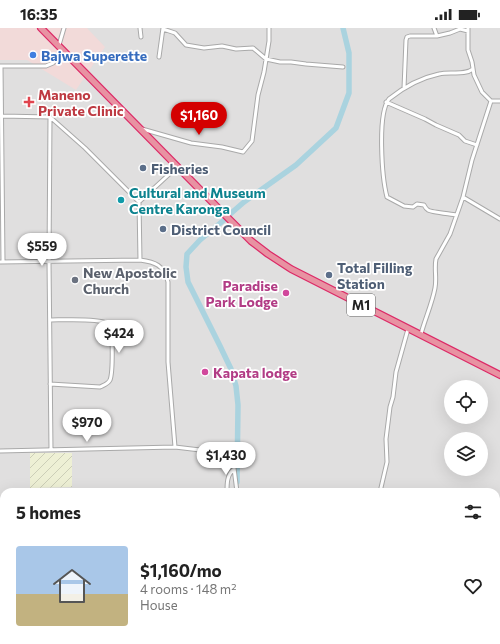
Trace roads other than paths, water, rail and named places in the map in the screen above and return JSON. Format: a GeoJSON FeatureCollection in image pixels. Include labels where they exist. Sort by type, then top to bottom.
{"type":"FeatureCollection","features":[{"type":"Feature","properties":{"kind":"highway","name":"M1"},"geometry":{"type":"LineString","coordinates":[[41,28],[251,241],[268,254],[291,268],[500,375]]}},
{"type":"Feature","properties":{"kind":"street"},"geometry":{"type":"LineString","coordinates":[[58,46],[64,28]]}},
{"type":"Feature","properties":{"kind":"street"},"geometry":{"type":"LineString","coordinates":[[140,28],[141,37]]}},
{"type":"Feature","properties":{"kind":"street"},"geometry":{"type":"LineString","coordinates":[[159,57],[163,28],[175,33],[186,45],[204,48],[222,46],[236,49],[253,48],[266,59],[280,62],[343,67]]}},
{"type":"Feature","properties":{"kind":"street"},"geometry":{"type":"LineString","coordinates":[[140,129],[191,143],[210,145],[243,152],[252,141],[258,95],[269,41],[269,28]]}},
{"type":"Feature","properties":{"kind":"street"},"geometry":{"type":"LineString","coordinates":[[434,28],[437,36]]}},
{"type":"Feature","properties":{"kind":"street"},"geometry":{"type":"LineString","coordinates":[[404,88],[407,37],[437,36],[460,29],[468,29],[468,46],[473,69],[479,86],[491,101],[500,101]]}},
{"type":"Feature","properties":{"kind":"street"},"geometry":{"type":"LineString","coordinates":[[64,52],[46,66],[0,66],[2,116],[2,262],[140,260],[159,266],[166,274],[168,282],[168,362],[175,447]]}},
{"type":"Feature","properties":{"kind":"street"},"geometry":{"type":"LineString","coordinates":[[456,215],[428,211],[424,205],[417,204],[413,207],[404,206],[387,197],[383,172],[382,123],[386,102],[404,88],[441,73],[467,72],[473,69]]}},
{"type":"Feature","properties":{"kind":"street"},"geometry":{"type":"LineString","coordinates":[[420,335],[435,290],[436,259],[450,234],[463,197],[491,101]]}},
{"type":"Feature","properties":{"kind":"street"},"geometry":{"type":"LineString","coordinates":[[386,102],[425,118],[439,127],[459,135],[465,141],[477,145]]}},
{"type":"Feature","properties":{"kind":"street"},"geometry":{"type":"LineString","coordinates":[[2,116],[50,117],[85,148],[140,202],[140,260]]}},
{"type":"Feature","properties":{"kind":"street"},"geometry":{"type":"LineString","coordinates":[[50,117],[49,261],[51,450]]}},
{"type":"Feature","properties":{"kind":"street"},"geometry":{"type":"LineString","coordinates":[[140,202],[177,167]]}},
{"type":"Feature","properties":{"kind":"street"},"geometry":{"type":"LineString","coordinates":[[463,197],[500,219]]}},
{"type":"Feature","properties":{"kind":"street"},"geometry":{"type":"LineString","coordinates":[[50,320],[104,321],[110,328],[112,358],[110,380],[107,384],[100,387],[50,384]]}},
{"type":"Feature","properties":{"kind":"street"},"geometry":{"type":"LineString","coordinates":[[381,488],[387,462],[386,439],[390,407],[393,397],[396,372],[408,329]]}},
{"type":"Feature","properties":{"kind":"street"},"geometry":{"type":"LineString","coordinates":[[0,451],[175,447],[228,454],[233,460],[235,488]]}},
{"type":"Feature","properties":{"kind":"street"},"geometry":{"type":"LineString","coordinates":[[228,488],[229,476],[233,470]]}},
{"type":"Feature","properties":{"kind":"waterway"},"geometry":{"type":"LineString","coordinates":[[229,215],[244,202],[296,165],[336,128],[349,93],[349,53],[343,28]]}},
{"type":"Feature","properties":{"kind":"waterway"},"geometry":{"type":"LineString","coordinates":[[224,220],[200,240],[187,254],[186,267],[188,282],[231,369],[236,386],[238,405],[237,482]]}},
{"type":"Feature","properties":{"kind":"place","name":"Bajwa Superette"},"geometry":{"type":"Point","coordinates":[33,55]}},
{"type":"Feature","properties":{"kind":"place","name":"Maneno Private Clinic"},"geometry":{"type":"Point","coordinates":[29,102]}},
{"type":"Feature","properties":{"kind":"place","name":"Fisheries"},"geometry":{"type":"Point","coordinates":[143,168]}},
{"type":"Feature","properties":{"kind":"place","name":"Cultural and Museum Centre Karonga"},"geometry":{"type":"Point","coordinates":[121,200]}},
{"type":"Feature","properties":{"kind":"place","name":"District Council"},"geometry":{"type":"Point","coordinates":[163,229]}},
{"type":"Feature","properties":{"kind":"place","name":"Total Filling Station"},"geometry":{"type":"Point","coordinates":[329,275]}},
{"type":"Feature","properties":{"kind":"place","name":"New Apostolic Church"},"geometry":{"type":"Point","coordinates":[75,280]}},
{"type":"Feature","properties":{"kind":"place","name":"Paradise Park Lodge"},"geometry":{"type":"Point","coordinates":[286,293]}},
{"type":"Feature","properties":{"kind":"place","name":"Kapata lodge"},"geometry":{"type":"Point","coordinates":[205,372]}}]}
